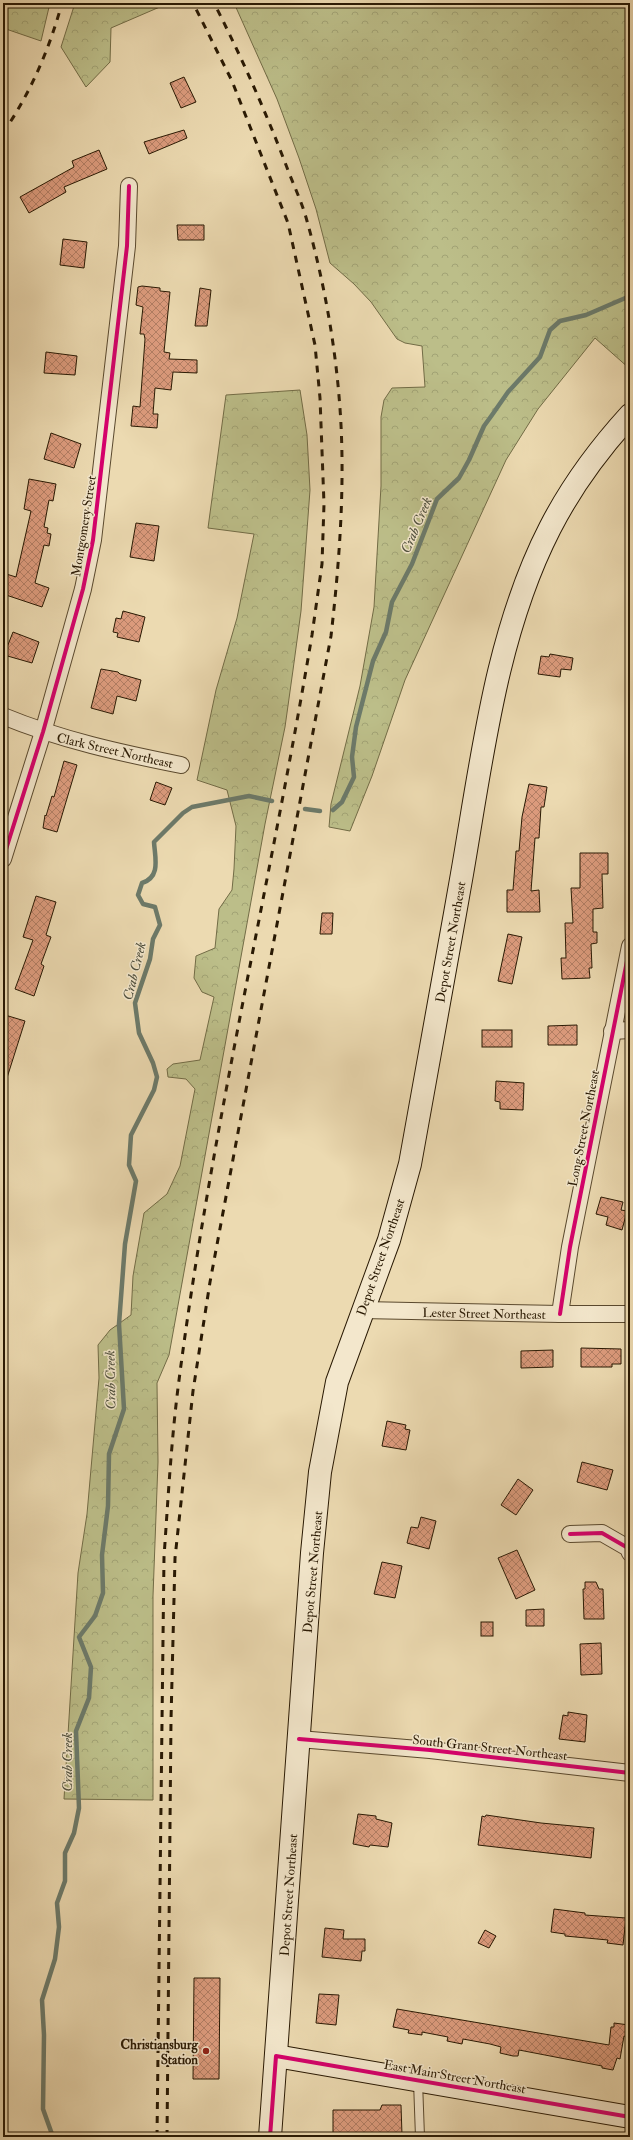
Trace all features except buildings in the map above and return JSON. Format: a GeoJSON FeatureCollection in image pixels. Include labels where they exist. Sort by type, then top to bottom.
{"type":"FeatureCollection","features":[{"type":"Feature","properties":{"kind":"main road","name":"Depot Street Northeast"},"geometry":{"type":"LineString","coordinates":[[270,2137],[312,1553],[320,1472],[337,1382],[362,1310],[389,1240],[410,1164],[490,718],[515,614],[530,572],[550,527],[596,453],[630,415]]}},
{"type":"Feature","properties":{"kind":"main road","name":"East Main Street Northeast"},"geometry":{"type":"LineString","coordinates":[[276,2056],[630,2117]]}},
{"type":"Feature","properties":{"kind":"street","name":"Montgomery Street"},"geometry":{"type":"LineString","coordinates":[[3,860],[43,732],[83,589],[93,540],[127,246],[129,186]]}},
{"type":"Feature","properties":{"kind":"street","name":"Clark Street Northeast"},"geometry":{"type":"LineString","coordinates":[[3,716],[43,732],[124,753],[182,765]]}},
{"type":"Feature","properties":{"kind":"street","name":"Long Street Northeast"},"geometry":{"type":"LineString","coordinates":[[560,1314],[570,1247],[612,1030],[630,946]]}},
{"type":"Feature","properties":{"kind":"street"},"geometry":{"type":"LineString","coordinates":[[612,1030],[630,1030]]}},
{"type":"Feature","properties":{"kind":"street","name":"Lester Street Northeast"},"geometry":{"type":"LineString","coordinates":[[362,1310],[630,1314]]}},
{"type":"Feature","properties":{"kind":"street"},"geometry":{"type":"LineString","coordinates":[[570,1534],[602,1533],[628,1548],[630,1553]]}},
{"type":"Feature","properties":{"kind":"street","name":"South Grant Street Northeast"},"geometry":{"type":"LineString","coordinates":[[299,1739],[430,1750],[630,1773]]}},
{"type":"Feature","properties":{"kind":"lane"},"geometry":{"type":"LineString","coordinates":[[418,2080],[420,2137]]}},
{"type":"Feature","properties":{"kind":"green space"},"geometry":{"type":"Polygon","coordinates":[[[3,3],[50,3],[41,41],[6,29],[3,26],[3,3]]]}},
{"type":"Feature","properties":{"kind":"green space"},"geometry":{"type":"Polygon","coordinates":[[[75,3],[169,3],[111,28],[110,62],[86,87],[61,47],[75,3]]]}},
{"type":"Feature","properties":{"kind":"green space"},"geometry":{"type":"Polygon","coordinates":[[[234,3],[630,3],[630,369],[595,338],[538,409],[506,460],[405,680],[372,776],[350,831],[329,827],[331,804],[360,686],[374,607],[381,486],[381,417],[384,400],[392,388],[425,387],[422,346],[405,343],[397,339],[371,302],[354,284],[330,263],[316,209],[299,158],[277,99],[234,3]]]}},
{"type":"Feature","properties":{"kind":"green space"},"geometry":{"type":"Polygon","coordinates":[[[300,390],[307,435],[310,490],[301,611],[285,727],[265,824],[169,1355],[157,1383],[158,1462],[153,1596],[153,1800],[64,1799],[78,1573],[87,1514],[99,1378],[98,1345],[110,1330],[131,1315],[133,1276],[144,1213],[167,1194],[180,1166],[195,1089],[186,1079],[168,1077],[167,1069],[173,1064],[200,1060],[214,997],[202,992],[194,978],[196,956],[215,948],[219,909],[232,890],[236,826],[227,790],[197,780],[216,690],[237,618],[254,534],[208,528],[226,395],[300,390]]]}},
{"type":"Feature","properties":{"kind":"waterway","name":"Crab Creek"},"geometry":{"type":"LineString","coordinates":[[333,810],[342,802],[354,777],[352,757],[356,727],[373,661],[386,632],[392,602],[412,564],[437,499],[459,478],[469,460],[484,426],[508,392],[540,357],[550,330],[560,321],[586,315],[630,296]]}},
{"type":"Feature","properties":{"kind":"waterway","name":"Crab Creek"},"geometry":{"type":"LineString","coordinates":[[53,2137],[43,2109],[44,2035],[42,2000],[55,1959],[59,1927],[57,1903],[65,1881],[65,1853],[74,1833],[79,1808],[76,1731],[89,1698],[91,1667],[79,1637],[95,1616],[103,1593],[102,1555],[108,1506],[109,1454],[124,1409],[119,1324],[125,1244],[136,1181],[129,1165],[131,1135],[154,1090],[157,1077],[153,1063],[139,1033],[135,1003],[150,959],[153,939],[160,925],[155,907],[143,904],[138,895],[142,883],[152,876],[156,866],[154,842],[183,813],[192,807],[249,796],[272,801]]}},
{"type":"Feature","properties":{"kind":"waterway","name":"Crab Creek"},"geometry":{"type":"LineString","coordinates":[[305,809],[320,811]]}},
{"type":"Feature","properties":{"kind":"railway"},"geometry":{"type":"LineString","coordinates":[[3,133],[31,86],[45,54],[62,3]]}},
{"type":"Feature","properties":{"kind":"railway"},"geometry":{"type":"LineString","coordinates":[[157,2137],[164,1557],[178,1388],[191,1293],[223,1105],[278,823],[312,635],[322,564],[324,504],[320,398],[315,345],[288,223],[232,81],[193,3]]}},
{"type":"Feature","properties":{"kind":"railway"},"geometry":{"type":"LineString","coordinates":[[167,2137],[171,1720],[175,1558],[193,1391],[210,1282],[331,636],[337,576],[342,486],[341,426],[337,374],[327,308],[313,242],[303,207],[270,124],[214,3]]}},
{"type":"Feature","properties":{"kind":"cycle path"},"geometry":{"type":"LineString","coordinates":[[3,859],[43,732],[83,589],[93,540],[127,246],[129,186]]}},
{"type":"Feature","properties":{"kind":"cycle path"},"geometry":{"type":"LineString","coordinates":[[560,1314],[570,1247],[630,946]]}},
{"type":"Feature","properties":{"kind":"cycle path"},"geometry":{"type":"LineString","coordinates":[[570,1534],[602,1533],[628,1548],[630,1553]]}},
{"type":"Feature","properties":{"kind":"cycle path"},"geometry":{"type":"LineString","coordinates":[[299,1739],[430,1750],[630,1773]]}},
{"type":"Feature","properties":{"kind":"cycle path"},"geometry":{"type":"LineString","coordinates":[[270,2137],[276,2056],[630,2117]]}},
{"type":"Feature","properties":{"kind":"place","name":"Christiansburg Station"},"geometry":{"type":"Point","coordinates":[206,2051]}}]}
